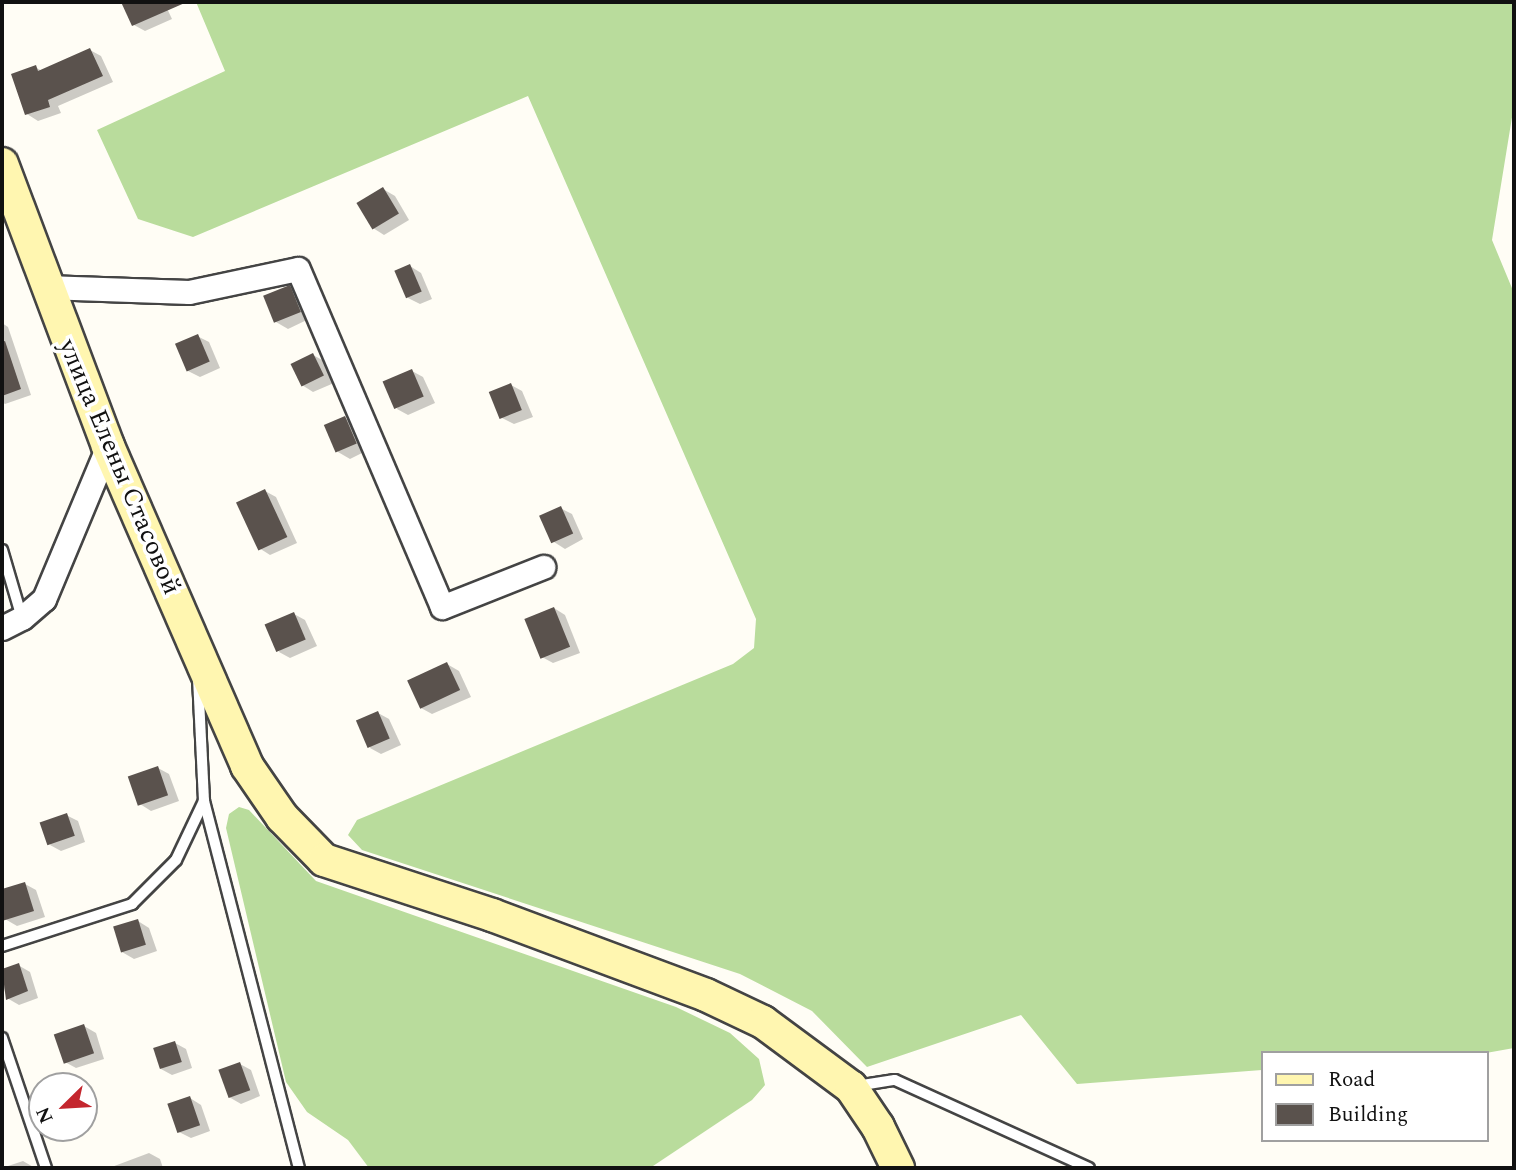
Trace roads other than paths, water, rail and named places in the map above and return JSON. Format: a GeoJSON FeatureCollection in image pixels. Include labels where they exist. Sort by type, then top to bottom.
{"type":"FeatureCollection","features":[{"type":"Feature","properties":{"kind":"main road","name":"улица Елены Стасовой"},"geometry":{"type":"LineString","coordinates":[[2,164],[45,287],[108,446],[197,654],[247,765],[282,817],[324,860],[492,915],[706,995],[763,1022],[850,1087],[878,1127],[898,1168]]}},
{"type":"Feature","properties":{"kind":"street"},"geometry":{"type":"LineString","coordinates":[[45,287],[189,292],[298,269],[442,607],[543,567]]}},
{"type":"Feature","properties":{"kind":"street"},"geometry":{"type":"LineString","coordinates":[[12,623],[44,599],[108,446]]}},
{"type":"Feature","properties":{"kind":"lane"},"geometry":{"type":"LineString","coordinates":[[2,550],[12,623]]}},
{"type":"Feature","properties":{"kind":"lane"},"geometry":{"type":"LineString","coordinates":[[197,654],[204,801],[299,1168]]}},
{"type":"Feature","properties":{"kind":"lane"},"geometry":{"type":"LineString","coordinates":[[2,946],[132,904],[176,860],[204,801]]}},
{"type":"Feature","properties":{"kind":"lane"},"geometry":{"type":"LineString","coordinates":[[2,1038],[46,1168]]}},
{"type":"Feature","properties":{"kind":"lane"},"geometry":{"type":"LineString","coordinates":[[850,1087],[895,1080],[1089,1168]]}}]}
